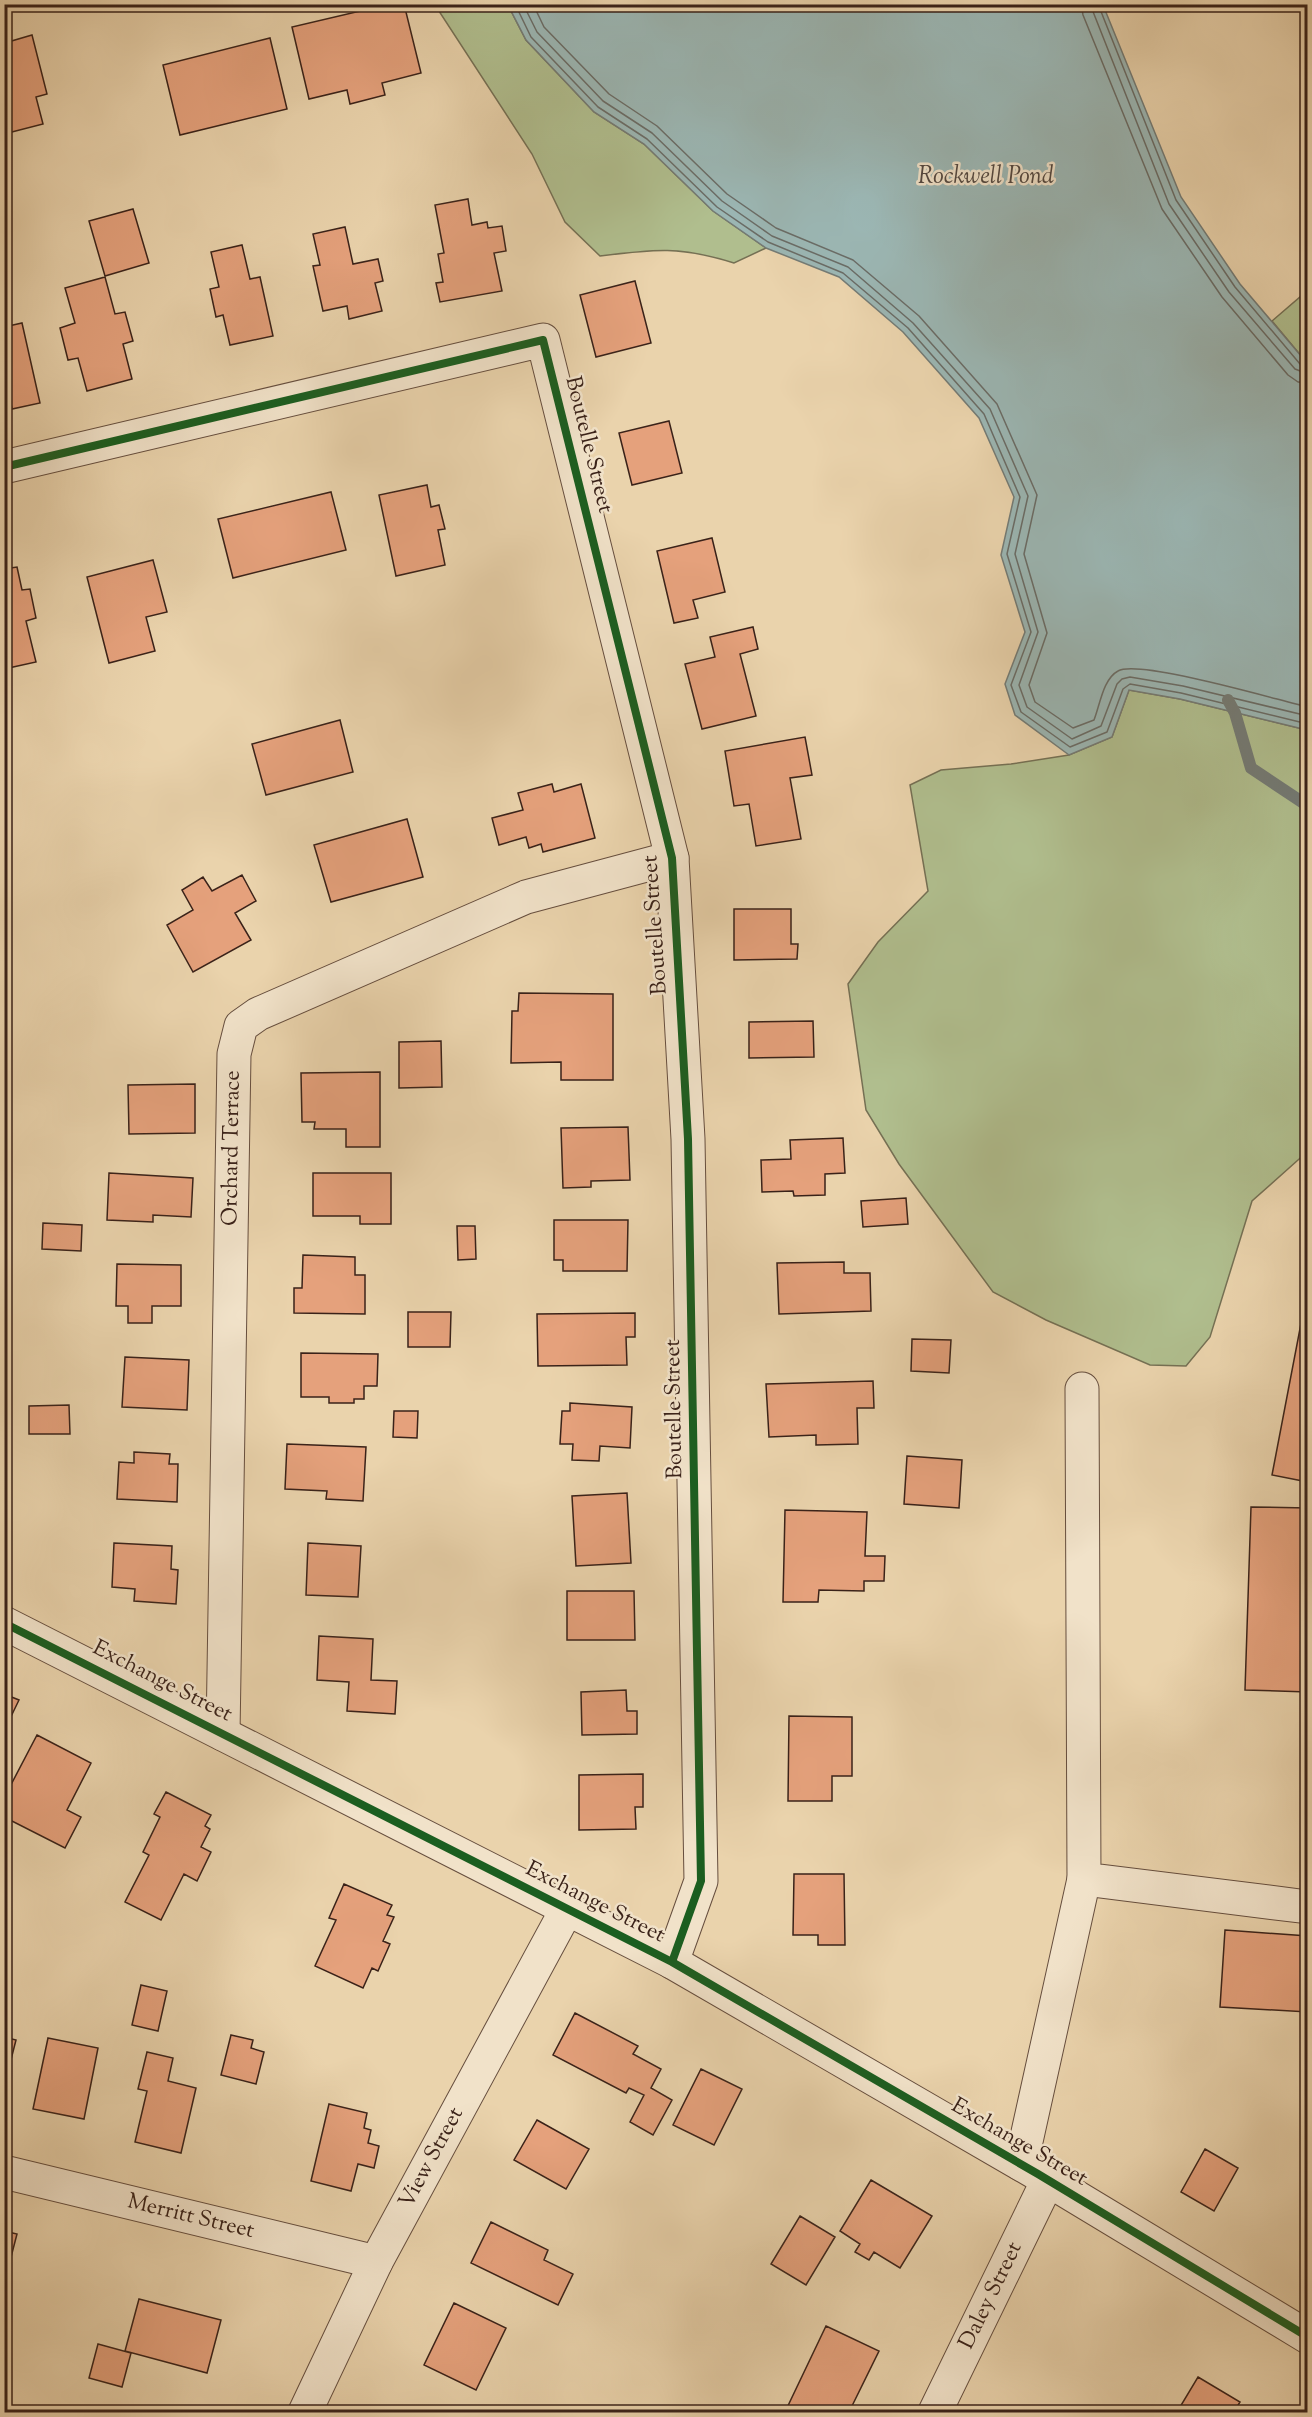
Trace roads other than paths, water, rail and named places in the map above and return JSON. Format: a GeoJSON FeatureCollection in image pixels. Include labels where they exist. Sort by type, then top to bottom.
{"type":"FeatureCollection","features":[{"type":"Feature","properties":{"kind":"street","name":"Boutelle Street"},"geometry":{"type":"LineString","coordinates":[[4,467],[543,340],[672,858],[688,1139],[701,1881],[672,1962]]}},
{"type":"Feature","properties":{"kind":"street","name":"Orchard Terrace"},"geometry":{"type":"LineString","coordinates":[[223,1734],[234,1054],[241,1026],[258,1014],[526,897],[672,858]]}},
{"type":"Feature","properties":{"kind":"street"},"geometry":{"type":"LineString","coordinates":[[1021,2164],[1084,1879],[1082,1389]]}},
{"type":"Feature","properties":{"kind":"street","name":"Exchange Street"},"geometry":{"type":"LineString","coordinates":[[4,1623],[672,1962],[1021,2164],[1308,2337]]}},
{"type":"Feature","properties":{"kind":"street"},"geometry":{"type":"LineString","coordinates":[[1084,1879],[1308,1907]]}},
{"type":"Feature","properties":{"kind":"street","name":"View Street"},"geometry":{"type":"LineString","coordinates":[[305,2412],[376,2262],[567,1909]]}},
{"type":"Feature","properties":{"kind":"street","name":"Merritt Street"},"geometry":{"type":"LineString","coordinates":[[4,2172],[376,2262]]}},
{"type":"Feature","properties":{"kind":"street","name":"Daley Street"},"geometry":{"type":"LineString","coordinates":[[935,2412],[1048,2180]]}},
{"type":"Feature","properties":{"kind":"water","name":"Rockwell Pond"},"geometry":{"type":"Polygon","coordinates":[[[508,5],[1103,5],[1181,197],[1240,284],[1307,363],[1307,730],[1180,699],[1129,690],[1112,737],[1069,755],[1015,715],[1005,684],[1025,632],[1001,555],[1014,497],[979,418],[903,332],[839,277],[766,248],[713,211],[644,144],[594,112],[526,40],[508,5]]]}},
{"type":"Feature","properties":{"kind":"waterway"},"geometry":{"type":"LineString","coordinates":[[1228,700],[1235,713],[1251,768],[1308,806]]}}]}
